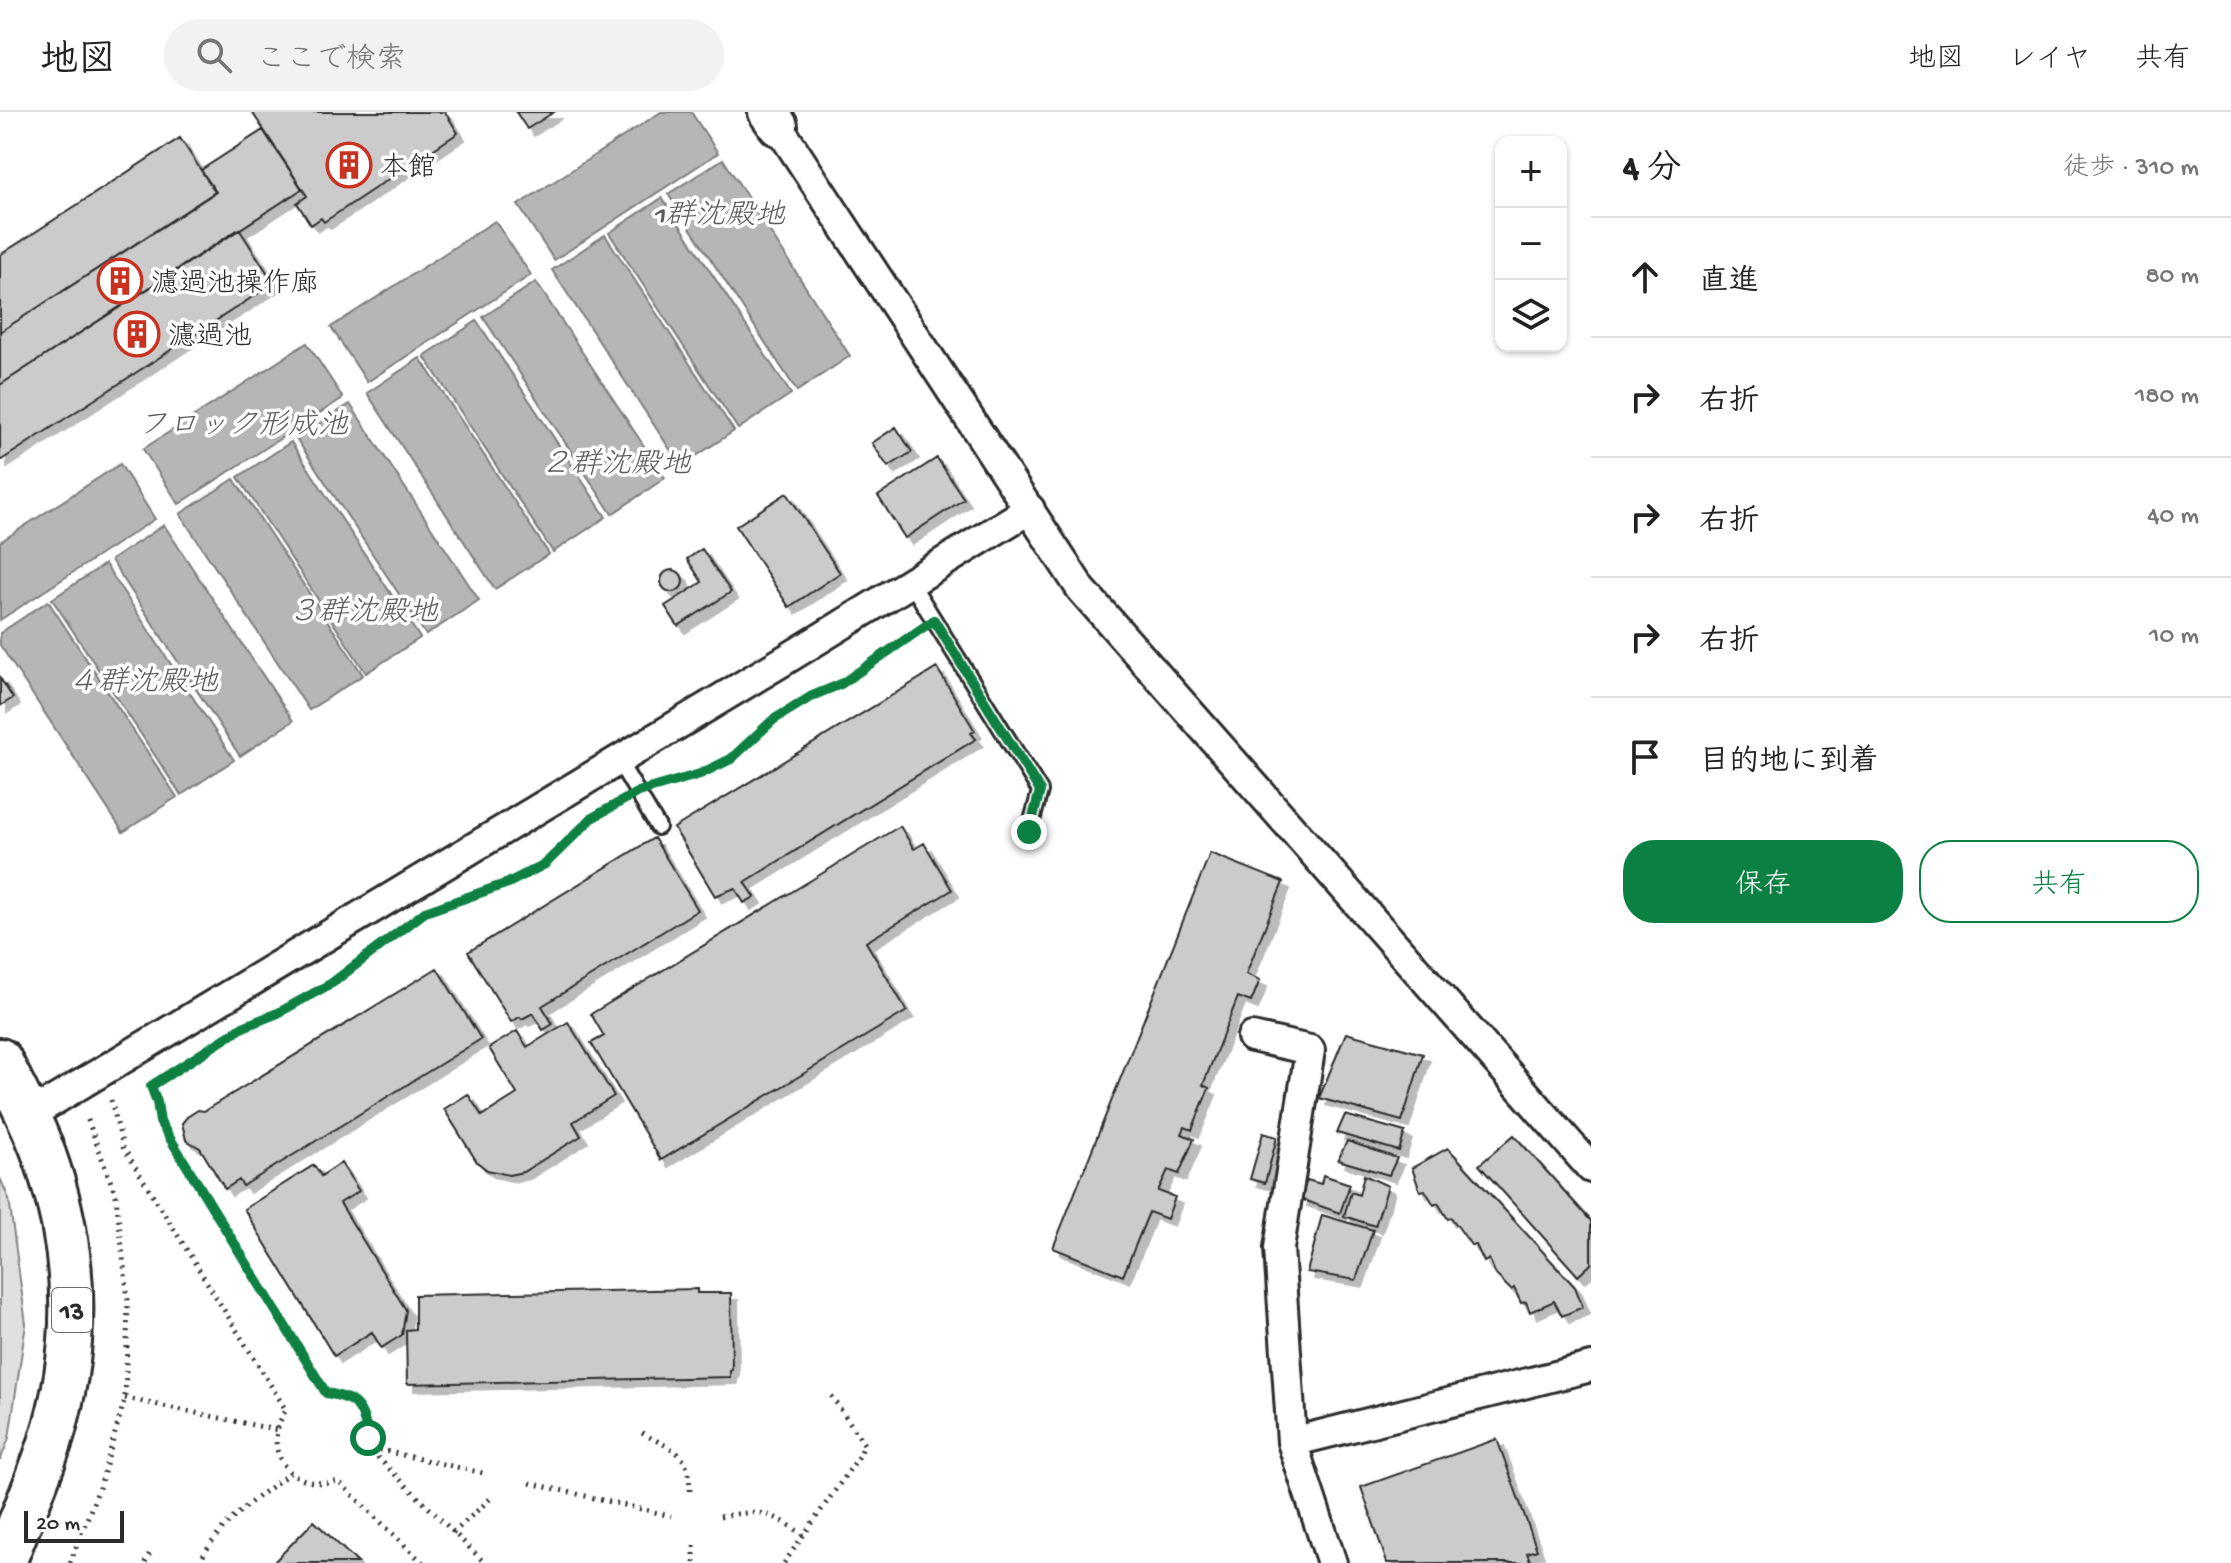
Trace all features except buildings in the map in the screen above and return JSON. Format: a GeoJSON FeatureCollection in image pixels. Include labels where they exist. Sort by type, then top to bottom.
{"type":"FeatureCollection","features":[{"type":"Feature","properties":{"kind":"main road","name":"13"},"geometry":{"type":"LineString","coordinates":[[0,1060],[48,1163],[62,1215],[72,1280],[72,1335],[50,1442],[4,1563]]}},
{"type":"Feature","properties":{"kind":"street"},"geometry":{"type":"LineString","coordinates":[[773,119],[1081,589],[1591,1168]]}},
{"type":"Feature","properties":{"kind":"street"},"geometry":{"type":"LineString","coordinates":[[28,1116],[1030,509]]}},
{"type":"Feature","properties":{"kind":"street"},"geometry":{"type":"LineString","coordinates":[[1252,1037],[1310,1050],[1279,1248],[1292,1442],[1332,1563]]}},
{"type":"Feature","properties":{"kind":"street"},"geometry":{"type":"LineString","coordinates":[[1292,1442],[1591,1367]]}},
{"type":"Feature","properties":{"kind":"lane"},"geometry":{"type":"LineString","coordinates":[[911,583],[1040,791],[1029,832]]}},
{"type":"Feature","properties":{"kind":"lane"},"geometry":{"type":"LineString","coordinates":[[618,760],[658,827]]}},
{"type":"Feature","properties":{"kind":"path"},"geometry":{"type":"LineString","coordinates":[[436,908],[508,883],[545,864],[592,818],[638,792],[700,774],[731,759],[773,720],[812,696],[841,684],[934,620]]}},
{"type":"Feature","properties":{"kind":"path"},"geometry":{"type":"LineString","coordinates":[[151,1086],[243,1027],[278,1013],[332,983],[405,927]]}},
{"type":"Feature","properties":{"kind":"path"},"geometry":{"type":"LineString","coordinates":[[130,1054],[151,1086],[160,1122],[326,1393],[349,1398],[358,1406],[364,1417],[367,1447],[485,1563]]}},
{"type":"Feature","properties":{"kind":"path"},"geometry":{"type":"LineString","coordinates":[[96,1075],[111,1100],[123,1147],[286,1410],[277,1430],[275,1446],[290,1473],[304,1482],[338,1481],[423,1563]]}},
{"type":"Feature","properties":{"kind":"path"},"geometry":{"type":"LineString","coordinates":[[784,1563],[860,1455],[864,1444],[831,1395]]}},
{"type":"Feature","properties":{"kind":"path"},"geometry":{"type":"LineString","coordinates":[[125,1398],[277,1430]]}},
{"type":"Feature","properties":{"kind":"path"},"geometry":{"type":"LineString","coordinates":[[642,1433],[680,1456],[688,1466],[690,1496]]}},
{"type":"Feature","properties":{"kind":"path"},"geometry":{"type":"LineString","coordinates":[[367,1447],[483,1473]]}},
{"type":"Feature","properties":{"kind":"path"},"geometry":{"type":"LineString","coordinates":[[199,1563],[218,1532],[247,1503],[290,1473]]}},
{"type":"Feature","properties":{"kind":"path"},"geometry":{"type":"LineString","coordinates":[[530,1483],[671,1516]]}},
{"type":"Feature","properties":{"kind":"path"},"geometry":{"type":"LineString","coordinates":[[453,1533],[492,1497]]}},
{"type":"Feature","properties":{"kind":"path"},"geometry":{"type":"LineString","coordinates":[[720,1517],[758,1511],[784,1521],[803,1535]]}},
{"type":"Feature","properties":{"kind":"path"},"geometry":{"type":"LineString","coordinates":[[694,1545],[694,1563]]}},
{"type":"Feature","properties":{"kind":"path"},"geometry":{"type":"LineString","coordinates":[[145,1563],[152,1549]]}},
{"type":"Feature","properties":{"kind":"shaded area"},"geometry":{"type":"Polygon","coordinates":[[[0,1178],[9,1199],[26,1324],[9,1438],[0,1461],[0,1178]]]}},
{"type":"Feature","properties":{"kind":"water"},"geometry":{"type":"Polygon","coordinates":[[[661,112],[691,112],[718,153],[554,260],[518,205],[661,112]]]}},
{"type":"Feature","properties":{"kind":"water","name":"1群沈殿地"},"geometry":{"type":"Polygon","coordinates":[[[723,159],[850,356],[797,391],[668,194],[723,159]]]}},
{"type":"Feature","properties":{"kind":"water","name":"1群沈殿地"},"geometry":{"type":"Polygon","coordinates":[[[662,198],[791,394],[738,429],[609,233],[662,198]]]}},
{"type":"Feature","properties":{"kind":"water","name":"フロック形成池"},"geometry":{"type":"Polygon","coordinates":[[[495,221],[531,275],[367,382],[331,327],[495,221]]]}},
{"type":"Feature","properties":{"kind":"water","name":"1群沈殿地"},"geometry":{"type":"Polygon","coordinates":[[[605,235],[734,431],[681,466],[552,270],[605,235]]]}},
{"type":"Feature","properties":{"kind":"water","name":"２群沈殿地"},"geometry":{"type":"Polygon","coordinates":[[[536,282],[665,478],[612,514],[483,317],[536,282]]]}},
{"type":"Feature","properties":{"kind":"water","name":"２群沈殿地"},"geometry":{"type":"Polygon","coordinates":[[[477,321],[606,517],[553,552],[424,356],[477,321]]]}},
{"type":"Feature","properties":{"kind":"water","name":"フロック形成池"},"geometry":{"type":"Polygon","coordinates":[[[307,343],[343,398],[179,504],[143,449],[307,343]]]}},
{"type":"Feature","properties":{"kind":"water","name":"２群沈殿地"},"geometry":{"type":"Polygon","coordinates":[[[420,358],[549,554],[495,589],[367,393],[420,358]]]}},
{"type":"Feature","properties":{"kind":"water","name":"３群沈殿地"},"geometry":{"type":"Polygon","coordinates":[[[350,404],[479,600],[426,635],[296,438],[350,404]]]}},
{"type":"Feature","properties":{"kind":"water","name":"３群沈殿地"},"geometry":{"type":"Polygon","coordinates":[[[291,442],[420,638],[366,673],[238,477],[291,442]]]}},
{"type":"Feature","properties":{"kind":"water","name":"フロック形成池"},"geometry":{"type":"Polygon","coordinates":[[[120,464],[155,519],[0,620],[0,542],[120,464]]]}},
{"type":"Feature","properties":{"kind":"water","name":"３群沈殿地"},"geometry":{"type":"Polygon","coordinates":[[[234,479],[363,675],[309,710],[180,514],[234,479]]]}},
{"type":"Feature","properties":{"kind":"water","name":"４群沈殿地"},"geometry":{"type":"Polygon","coordinates":[[[164,525],[293,721],[240,756],[111,560],[164,525]]]}},
{"type":"Feature","properties":{"kind":"water","name":"４群沈殿地"},"geometry":{"type":"Polygon","coordinates":[[[105,564],[234,760],[181,795],[52,599],[105,564]]]}},
{"type":"Feature","properties":{"kind":"water","name":"４群沈殿地"},"geometry":{"type":"Polygon","coordinates":[[[48,601],[177,797],[123,832],[0,645],[0,633],[48,601]]]}},
{"type":"Feature","properties":{"kind":"place","name":"本館"},"geometry":{"type":"Point","coordinates":[349,165]}},
{"type":"Feature","properties":{"kind":"place","name":"濾過池操作廊"},"geometry":{"type":"Point","coordinates":[120,281]}},
{"type":"Feature","properties":{"kind":"place","name":"濾過池"},"geometry":{"type":"Point","coordinates":[137,334]}},
{"type":"Feature","properties":{"kind":"route"},"geometry":{"type":"LineString","coordinates":[[368,1438],[364,1417],[358,1406],[349,1398],[326,1393],[160,1122],[151,1086],[214,1043],[332,983],[425,912],[508,883],[545,864],[592,818],[638,792],[700,774],[731,759],[773,720],[812,696],[841,684],[934,620],[1040,791],[1029,832]]}}]}
